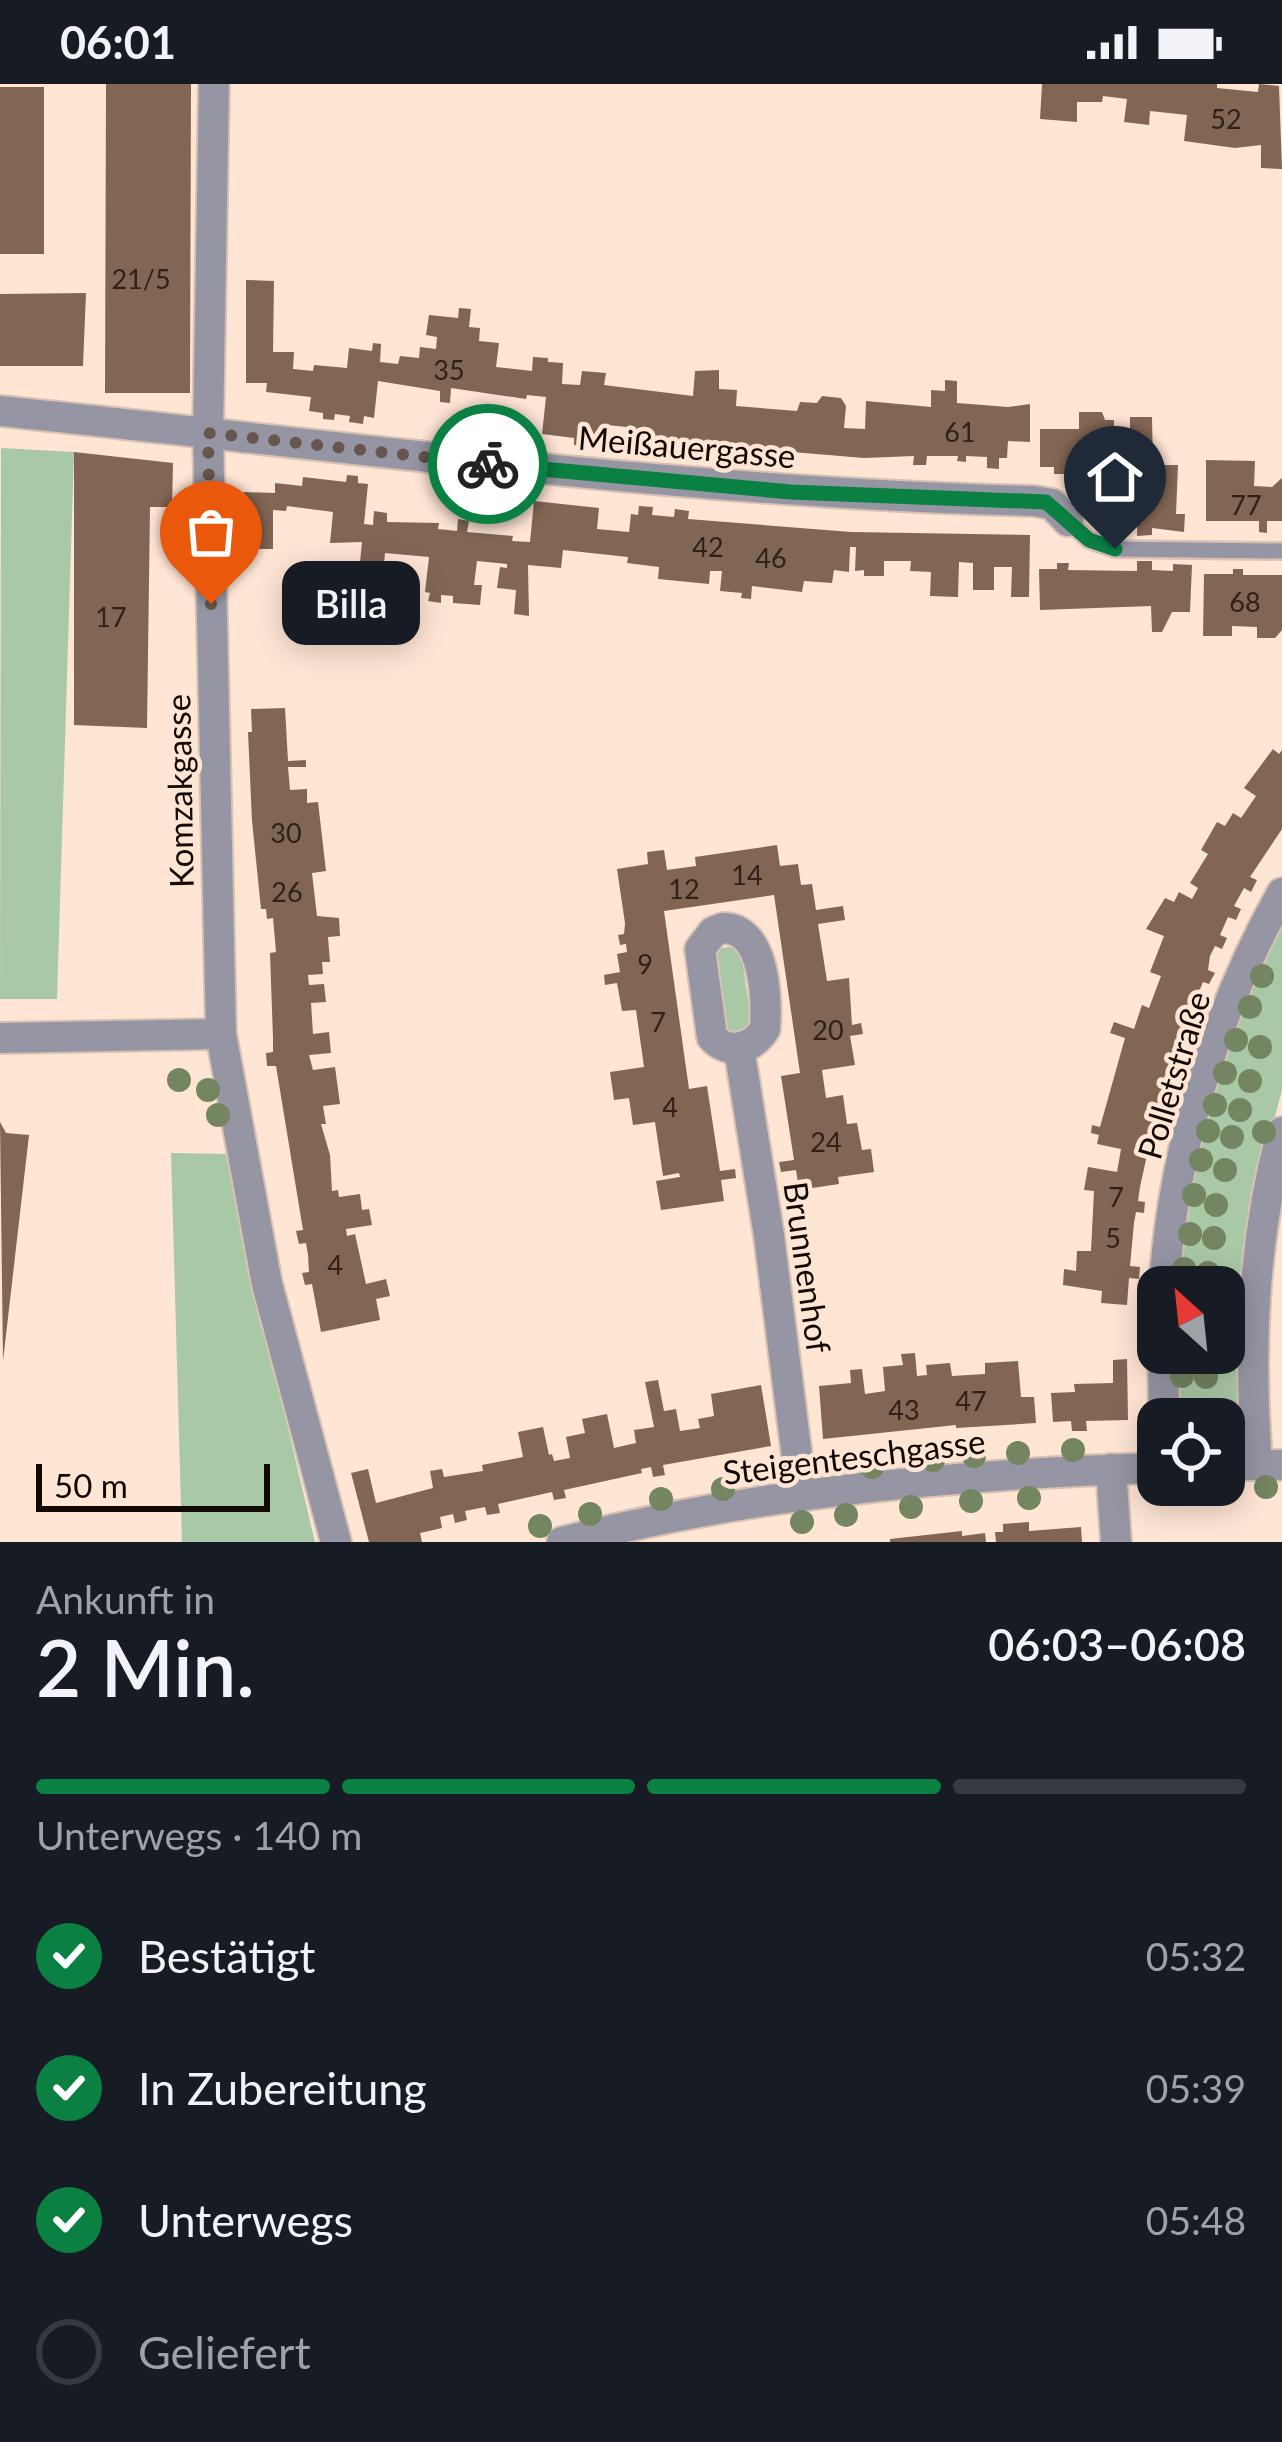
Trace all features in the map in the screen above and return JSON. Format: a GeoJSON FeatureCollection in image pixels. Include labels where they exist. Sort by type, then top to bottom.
{"type":"FeatureCollection","features":[{"type":"Feature","properties":{"kind":"street","name":"Komzakgasse"},"geometry":{"type":"LineString","coordinates":[[214,84],[208,433],[221,1034],[281,1347],[336,1542]]}},
{"type":"Feature","properties":{"kind":"street","name":"Meißauergasse"},"geometry":{"type":"LineString","coordinates":[[0,411],[694,485],[1034,501],[1052,504],[1068,521]]}},
{"type":"Feature","properties":{"kind":"street","name":"Polletstraße"},"geometry":{"type":"LineString","coordinates":[[1167,1266],[1183,1158],[1197,1102],[1235,991],[1282,893]]}},
{"type":"Feature","properties":{"kind":"street"},"geometry":{"type":"LineString","coordinates":[[0,1038],[221,1034]]}},
{"type":"Feature","properties":{"kind":"street","name":"Brunnenhof"},"geometry":{"type":"LineString","coordinates":[[739,1048],[802,1496]]}},
{"type":"Feature","properties":{"kind":"street"},"geometry":{"type":"LineString","coordinates":[[1269,1464],[1250,1363],[1264,1210],[1282,1132]]}},
{"type":"Feature","properties":{"kind":"street","name":"Steigenteschgasse"},"geometry":{"type":"LineString","coordinates":[[562,1542],[667,1517],[802,1496],[1005,1474],[1137,1468]]}},
{"type":"Feature","properties":{"kind":"street"},"geometry":{"type":"LineString","coordinates":[[1112,1469],[1116,1542]]}},
{"type":"Feature","properties":{"kind":"lane","name":"Meißauergasse"},"geometry":{"type":"LineString","coordinates":[[1068,521],[1089,540],[1115,549],[1282,551]]}},
{"type":"Feature","properties":{"kind":"green space"},"geometry":{"type":"Polygon","coordinates":[[[1,448],[74,452],[57,999],[0,999],[1,448]]]}},
{"type":"Feature","properties":{"kind":"green space"},"geometry":{"type":"Polygon","coordinates":[[[1282,915],[1282,1090],[1254,1197],[1245,1367],[1245,1266],[1177,1266],[1185,1201],[1225,1046],[1282,915]]]}},
{"type":"Feature","properties":{"kind":"green space"},"geometry":{"type":"Polygon","coordinates":[[[734,946],[741,952],[752,1025],[746,1031],[727,1034],[721,1028],[711,955],[716,949],[734,946]]]}},
{"type":"Feature","properties":{"kind":"green space"},"geometry":{"type":"Polygon","coordinates":[[[171,1153],[231,1154],[253,1281],[315,1542],[182,1542],[171,1153]]]}},
{"type":"Feature","properties":{"kind":"green space"},"geometry":{"type":"Polygon","coordinates":[[[1173,1374],[1245,1374],[1243,1398],[1174,1398],[1173,1374]]]}},
{"type":"Feature","properties":{"kind":"building"},"geometry":{"type":"Polygon","coordinates":[[[106,84],[191,84],[190,393],[105,393],[106,84]]]}},
{"type":"Feature","properties":{"kind":"building"},"geometry":{"type":"Polygon","coordinates":[[[1042,84],[1217,84],[1217,88],[1258,92],[1259,84],[1279,86],[1282,169],[1261,168],[1261,145],[1235,148],[1184,141],[1187,115],[1150,111],[1149,125],[1124,122],[1127,99],[1103,96],[1102,102],[1077,102],[1077,122],[1040,119],[1042,84]]]}},
{"type":"Feature","properties":{"kind":"building"},"geometry":{"type":"Polygon","coordinates":[[[0,87],[44,87],[44,254],[0,254],[0,87]]]}},
{"type":"Feature","properties":{"kind":"building"},"geometry":{"type":"Polygon","coordinates":[[[246,280],[274,281],[273,352],[294,352],[293,369],[313,371],[314,365],[347,368],[349,348],[372,351],[373,343],[381,344],[380,362],[398,364],[400,356],[419,358],[420,347],[436,349],[437,337],[426,335],[429,315],[458,318],[459,308],[471,309],[469,327],[480,328],[479,341],[499,343],[496,367],[532,371],[533,357],[548,358],[548,362],[563,363],[562,384],[580,385],[582,371],[606,373],[604,385],[693,396],[695,371],[719,370],[719,389],[737,390],[736,406],[797,411],[800,402],[817,403],[822,396],[841,398],[846,406],[844,428],[865,429],[866,401],[931,407],[931,390],[945,391],[945,380],[957,381],[957,403],[1030,404],[1030,442],[1008,441],[1007,458],[999,458],[999,469],[987,468],[987,457],[966,456],[966,462],[957,461],[958,456],[927,456],[926,465],[913,465],[914,456],[864,458],[635,439],[636,428],[607,425],[605,441],[574,445],[574,438],[542,434],[546,397],[527,395],[526,399],[451,388],[450,403],[440,402],[440,391],[378,381],[374,418],[364,416],[363,424],[335,414],[334,420],[323,419],[323,413],[309,411],[311,397],[266,392],[267,383],[246,383],[246,280]]]}},
{"type":"Feature","properties":{"kind":"building"},"geometry":{"type":"Polygon","coordinates":[[[86,293],[83,366],[0,366],[0,294],[86,293]]]}},
{"type":"Feature","properties":{"kind":"building"},"geometry":{"type":"Polygon","coordinates":[[[1079,412],[1102,412],[1105,420],[1114,420],[1114,431],[1130,431],[1130,417],[1152,417],[1153,465],[1178,465],[1176,514],[1185,514],[1184,532],[1152,528],[1152,535],[1137,536],[1138,504],[1129,504],[1129,486],[1138,487],[1139,467],[1104,468],[1103,477],[1090,476],[1090,467],[1068,467],[1067,474],[1054,474],[1054,467],[1040,467],[1040,429],[1079,429],[1079,412]]]}},
{"type":"Feature","properties":{"kind":"building"},"geometry":{"type":"Polygon","coordinates":[[[74,452],[173,463],[172,507],[150,507],[147,728],[74,725],[74,452]]]}},
{"type":"Feature","properties":{"kind":"building"},"geometry":{"type":"Polygon","coordinates":[[[1206,460],[1255,461],[1254,486],[1272,487],[1282,478],[1282,521],[1267,521],[1267,533],[1259,532],[1259,521],[1206,521],[1206,460]]]}},
{"type":"Feature","properties":{"kind":"building"},"geometry":{"type":"Polygon","coordinates":[[[347,475],[368,484],[364,524],[373,525],[374,511],[387,513],[387,522],[439,523],[438,529],[457,531],[458,519],[469,521],[467,532],[513,536],[512,541],[530,542],[534,501],[599,508],[597,529],[629,532],[631,514],[638,515],[639,506],[653,507],[652,515],[674,517],[675,509],[689,511],[688,519],[851,532],[1030,535],[1029,597],[1011,597],[1012,567],[994,567],[994,590],[973,590],[973,563],[959,562],[958,597],[930,596],[931,572],[910,571],[911,561],[884,561],[884,576],[855,571],[856,547],[850,547],[849,572],[834,570],[832,583],[804,581],[802,592],[752,586],[751,599],[720,591],[722,571],[710,571],[709,584],[658,579],[659,567],[627,563],[628,557],[563,550],[561,568],[528,565],[529,616],[514,614],[516,590],[497,588],[500,567],[507,568],[507,564],[477,561],[474,585],[482,585],[480,605],[453,603],[453,596],[441,595],[441,603],[428,601],[429,557],[385,553],[383,574],[359,572],[362,542],[330,543],[333,512],[287,506],[286,511],[273,510],[273,549],[244,549],[244,492],[275,493],[275,483],[302,486],[303,477],[346,482],[347,475]]]}},
{"type":"Feature","properties":{"kind":"building"},"geometry":{"type":"Polygon","coordinates":[[[1137,561],[1152,561],[1152,570],[1192,565],[1190,612],[1172,612],[1162,632],[1152,632],[1151,606],[1040,610],[1039,569],[1069,563],[1068,570],[1137,571],[1137,561]]]}},
{"type":"Feature","properties":{"kind":"building"},"geometry":{"type":"Polygon","coordinates":[[[1233,569],[1243,569],[1243,575],[1282,575],[1282,630],[1275,638],[1257,638],[1257,627],[1232,626],[1232,636],[1203,636],[1204,574],[1233,574],[1233,569]]]}},
{"type":"Feature","properties":{"kind":"building"},"geometry":{"type":"Polygon","coordinates":[[[285,708],[288,761],[306,760],[306,767],[288,767],[290,790],[307,789],[307,803],[318,802],[326,871],[312,873],[317,916],[339,918],[340,936],[328,937],[330,962],[322,962],[323,974],[308,975],[309,985],[324,984],[326,1002],[311,1003],[313,1034],[329,1032],[331,1053],[309,1055],[313,1070],[335,1067],[340,1104],[323,1106],[326,1124],[321,1124],[330,1155],[332,1191],[338,1190],[339,1197],[360,1194],[362,1210],[369,1209],[372,1225],[346,1229],[347,1236],[355,1234],[366,1284],[386,1279],[390,1296],[376,1299],[380,1320],[321,1332],[312,1284],[305,1285],[302,1273],[309,1272],[308,1255],[296,1231],[303,1230],[276,1066],[267,1066],[266,1053],[273,1052],[270,953],[276,952],[273,918],[267,919],[266,909],[261,909],[252,821],[251,709],[285,708]]]}},
{"type":"Feature","properties":{"kind":"building"},"geometry":{"type":"Polygon","coordinates":[[[1273,749],[1279,754],[1282,750],[1282,829],[1250,877],[1257,880],[1251,892],[1244,888],[1234,906],[1241,909],[1236,920],[1228,917],[1220,935],[1227,938],[1222,949],[1215,946],[1210,956],[1208,970],[1215,973],[1209,984],[1203,982],[1160,1097],[1169,1099],[1166,1112],[1157,1109],[1138,1201],[1145,1202],[1144,1213],[1136,1212],[1134,1223],[1130,1266],[1137,1267],[1137,1279],[1129,1278],[1127,1305],[1101,1303],[1102,1291],[1063,1285],[1064,1269],[1076,1271],[1077,1251],[1091,1251],[1094,1191],[1084,1190],[1088,1167],[1117,1172],[1121,1149],[1097,1144],[1099,1135],[1091,1133],[1092,1125],[1100,1127],[1125,1038],[1110,1033],[1114,1022],[1134,1029],[1142,1005],[1149,1008],[1161,976],[1150,972],[1164,936],[1146,929],[1165,898],[1174,902],[1179,892],[1192,899],[1198,888],[1190,883],[1208,854],[1201,850],[1217,822],[1225,826],[1233,813],[1241,818],[1256,796],[1244,788],[1273,749]]]}},
{"type":"Feature","properties":{"kind":"building"},"geometry":{"type":"Polygon","coordinates":[[[777,845],[780,866],[798,864],[801,885],[812,884],[816,910],[843,906],[845,920],[818,924],[827,981],[849,978],[852,1025],[861,1023],[863,1034],[850,1036],[855,1065],[822,1070],[826,1098],[843,1095],[847,1124],[857,1123],[862,1150],[871,1149],[874,1172],[799,1190],[796,1170],[781,1172],[779,1162],[794,1160],[781,1076],[800,1073],[774,895],[664,911],[689,1089],[707,1086],[720,1171],[735,1169],[736,1178],[721,1180],[724,1201],[661,1210],[656,1181],[680,1177],[679,1173],[663,1176],[655,1122],[633,1125],[629,1098],[614,1100],[610,1072],[644,1067],[636,1010],[622,1011],[617,983],[605,985],[604,975],[620,972],[617,954],[627,952],[618,935],[624,934],[625,923],[617,869],[648,864],[647,852],[664,850],[667,870],[696,866],[695,857],[777,845]]]}},
{"type":"Feature","properties":{"kind":"building"},"geometry":{"type":"Polygon","coordinates":[[[0,1122],[6,1133],[29,1135],[3,1361],[0,1122]]]}},
{"type":"Feature","properties":{"kind":"building"},"geometry":{"type":"Polygon","coordinates":[[[915,1353],[917,1376],[927,1375],[926,1365],[950,1363],[952,1376],[985,1374],[985,1363],[1018,1361],[1021,1397],[1034,1397],[1036,1423],[956,1425],[823,1439],[819,1386],[851,1383],[850,1370],[862,1369],[865,1394],[885,1391],[883,1367],[903,1365],[901,1354],[915,1353]]]}},
{"type":"Feature","properties":{"kind":"building"},"geometry":{"type":"Polygon","coordinates":[[[1127,1359],[1128,1420],[1086,1421],[1087,1431],[1072,1431],[1071,1421],[1053,1422],[1051,1393],[1075,1392],[1074,1384],[1113,1383],[1113,1360],[1127,1359]]]}},
{"type":"Feature","properties":{"kind":"building"},"geometry":{"type":"Polygon","coordinates":[[[658,1380],[664,1411],[676,1409],[680,1431],[700,1428],[698,1419],[714,1416],[711,1394],[761,1385],[771,1446],[663,1465],[665,1475],[653,1477],[651,1467],[641,1469],[642,1473],[564,1490],[566,1498],[554,1500],[552,1492],[498,1504],[500,1513],[487,1515],[485,1507],[465,1511],[467,1520],[455,1523],[453,1514],[440,1517],[442,1528],[420,1533],[422,1542],[369,1542],[351,1473],[368,1469],[376,1503],[433,1488],[430,1471],[442,1469],[444,1477],[483,1471],[482,1465],[523,1457],[518,1432],[543,1427],[554,1461],[570,1458],[566,1437],[585,1433],[582,1419],[607,1414],[614,1448],[636,1443],[634,1430],[654,1427],[645,1382],[658,1380]]]}},
{"type":"Feature","properties":{"kind":"building"},"geometry":{"type":"Polygon","coordinates":[[[1029,1522],[1029,1531],[1081,1527],[1082,1542],[996,1542],[995,1532],[1003,1532],[1003,1524],[1029,1522]]]}},
{"type":"Feature","properties":{"kind":"building"},"geometry":{"type":"Polygon","coordinates":[[[962,1531],[962,1536],[985,1533],[986,1542],[890,1542],[890,1539],[962,1531]]]}},
{"type":"Feature","properties":{"kind":"way so far"},"geometry":{"type":"LineString","coordinates":[[211,604],[208,433],[488,464]]}},
{"type":"Feature","properties":{"kind":"place","name":"Billa"},"geometry":{"type":"Point","coordinates":[211,604]}},
{"type":"Feature","properties":{"kind":"route"},"geometry":{"type":"LineString","coordinates":[[488,464],[790,492],[1046,502],[1089,540],[1115,549]]}}]}
